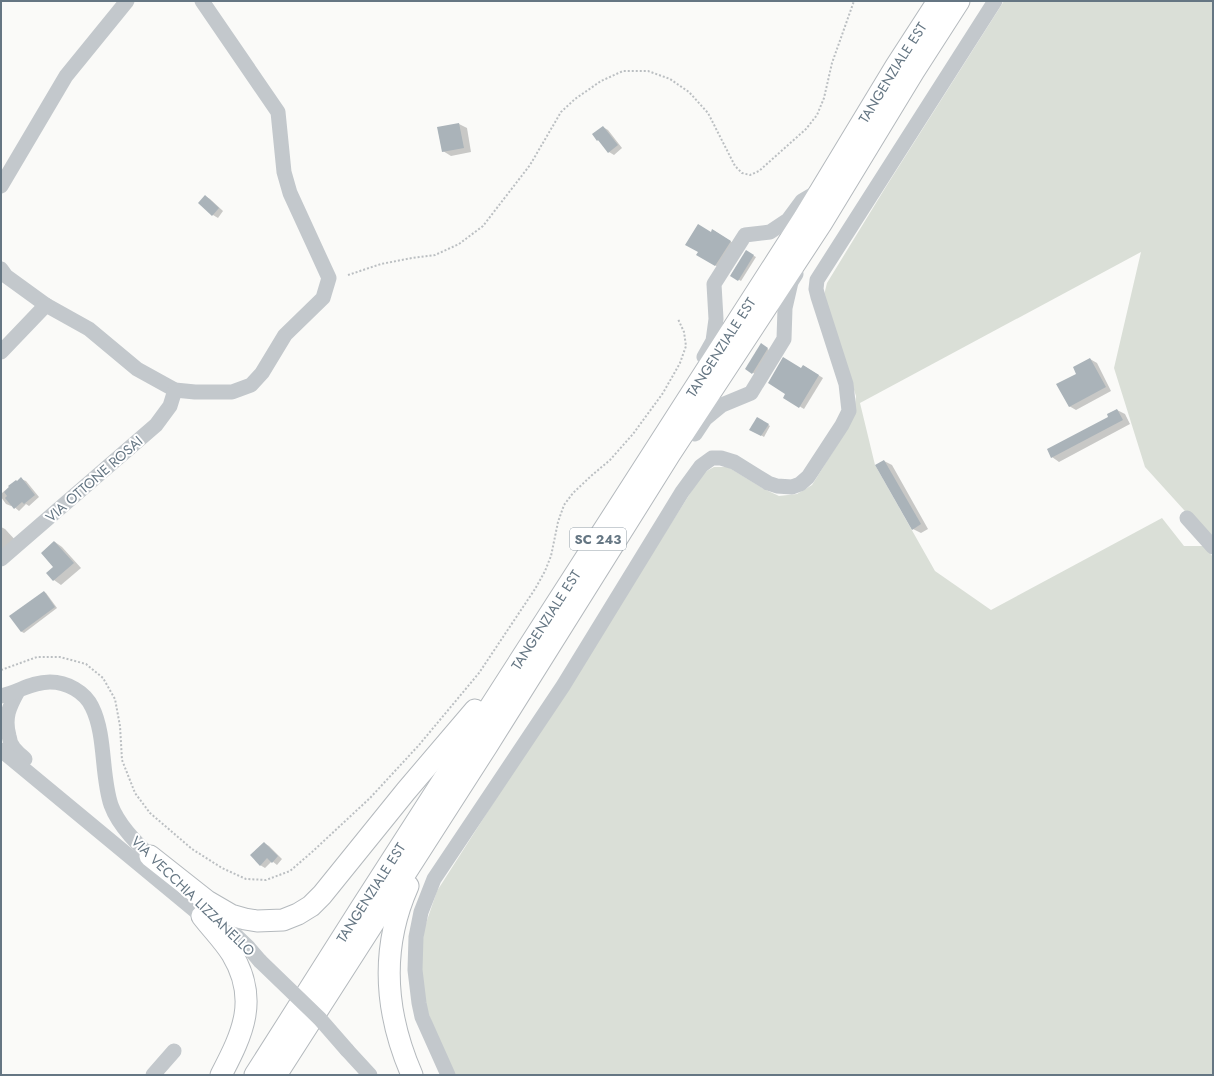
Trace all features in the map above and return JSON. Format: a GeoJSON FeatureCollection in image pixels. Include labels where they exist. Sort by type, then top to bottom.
{"type":"FeatureCollection","features":[{"type":"Feature","properties":{"kind":"highway","name":"TANGENZIALE EST"},"geometry":{"type":"LineString","coordinates":[[255,1075],[804,218],[896,66],[938,1]]}},
{"type":"Feature","properties":{"kind":"highway","name":"TANGENZIALE EST"},"geometry":{"type":"LineString","coordinates":[[276,1075],[487,746],[670,454],[820,224],[910,77],[959,1]]}},
{"type":"Feature","properties":{"kind":"highway"},"geometry":{"type":"LineString","coordinates":[[150,856],[207,901],[231,915],[257,921],[283,920],[298,914],[311,906],[333,883],[406,791],[482,702],[568,576],[584,560]]}},
{"type":"Feature","properties":{"kind":"highway"},"geometry":{"type":"LineString","coordinates":[[412,1075],[398,1034],[390,999],[388,980],[394,928],[399,908],[410,880],[477,774],[487,746]]}},
{"type":"Feature","properties":{"kind":"highway"},"geometry":{"type":"LineString","coordinates":[[202,916],[232,954],[241,973],[246,990],[247,1007],[243,1026],[221,1075]]}},
{"type":"Feature","properties":{"kind":"street"},"geometry":{"type":"LineString","coordinates":[[1,186],[66,76],[127,1]]}},
{"type":"Feature","properties":{"kind":"street"},"geometry":{"type":"LineString","coordinates":[[1,269],[6,276],[46,305],[89,329],[137,369],[175,390],[195,392],[232,392],[251,385],[262,373],[285,335],[323,298],[329,278],[288,186],[284,172],[278,112],[202,1]]}},
{"type":"Feature","properties":{"kind":"street"},"geometry":{"type":"LineString","coordinates":[[448,1075],[422,1018],[415,970],[416,937],[422,912],[434,879],[563,686],[682,492],[701,466],[712,458],[721,458],[734,462],[768,483],[777,486],[792,486],[800,484],[808,477],[842,425],[849,411],[846,384],[818,297],[816,289],[817,280],[995,1]]}},
{"type":"Feature","properties":{"kind":"street"},"geometry":{"type":"LineString","coordinates":[[675,419],[683,390],[713,341],[716,319],[714,284],[745,235],[770,232],[788,220],[802,201],[822,189]]}},
{"type":"Feature","properties":{"kind":"street"},"geometry":{"type":"LineString","coordinates":[[670,454],[688,444],[705,419],[722,405],[751,393],[784,339],[785,308],[791,282],[814,247],[820,224]]}},
{"type":"Feature","properties":{"kind":"street"},"geometry":{"type":"LineString","coordinates":[[1,352],[46,305]]}},
{"type":"Feature","properties":{"kind":"street","name":"VIA OTTONE ROSAI"},"geometry":{"type":"LineString","coordinates":[[1,558],[156,425],[170,406],[175,390]]}},
{"type":"Feature","properties":{"kind":"street"},"geometry":{"type":"LineString","coordinates":[[1187,518],[1213,547]]}},
{"type":"Feature","properties":{"kind":"street","name":"VIA VECCHIA LIZZANELLO"},"geometry":{"type":"LineString","coordinates":[[1,696],[18,691],[26,686],[51,682],[63,684],[75,689],[85,697],[92,706],[98,724],[106,783],[111,806],[129,834],[150,856],[248,947],[260,961],[314,1014],[370,1075]]}},
{"type":"Feature","properties":{"kind":"street","name":"VIA VECCHIA LIZZANELLO"},"geometry":{"type":"LineString","coordinates":[[18,691],[7,716],[6,726],[11,744],[17,752],[70,796],[79,815]]}},
{"type":"Feature","properties":{"kind":"street","name":"VIA VECCHIA LIZZANELLO"},"geometry":{"type":"LineString","coordinates":[[1,750],[246,953],[260,961]]}},
{"type":"Feature","properties":{"kind":"street"},"geometry":{"type":"LineString","coordinates":[[153,1075],[174,1051]]}},
{"type":"Feature","properties":{"kind":"path"},"geometry":{"type":"LineString","coordinates":[[348,275],[381,264],[412,258],[435,256],[459,244],[483,226],[530,165],[561,112],[575,99],[601,81],[624,71],[648,71],[670,79],[688,92],[708,113],[735,166],[742,173],[750,175],[759,171],[806,129],[817,115],[824,98],[832,63],[854,1]]}},
{"type":"Feature","properties":{"kind":"path"},"geometry":{"type":"LineString","coordinates":[[1,670],[38,657],[60,657],[86,664],[103,678],[115,699],[120,726],[122,760],[135,793],[150,813],[192,849],[222,868],[246,879],[266,880],[290,871],[370,798],[419,745],[479,673],[535,589],[545,571],[551,556],[558,522],[564,505],[573,493],[610,460],[633,434],[663,393],[680,363],[686,346],[684,332],[678,319]]}},
{"type":"Feature","properties":{"kind":"shaded area"},"geometry":{"type":"Polygon","coordinates":[[[1004,1],[1213,1],[1213,542],[1145,467],[1114,368],[1141,252],[860,403],[875,465],[935,571],[991,610],[1162,518],[1184,546],[1204,546],[1213,557],[1213,1075],[452,1075],[426,1007],[420,969],[424,929],[437,891],[703,473],[714,467],[728,467],[764,489],[779,496],[797,494],[812,485],[849,426],[854,413],[856,396],[824,295],[827,283],[887,185],[1004,1]]]}},
{"type":"Feature","properties":{"kind":"building"},"geometry":{"type":"Polygon","coordinates":[[[459,123],[464,148],[442,152],[437,127],[459,123]]]}},
{"type":"Feature","properties":{"kind":"building"},"geometry":{"type":"Polygon","coordinates":[[[603,126],[618,145],[608,153],[592,134],[603,126]]]}},
{"type":"Feature","properties":{"kind":"building"},"geometry":{"type":"Polygon","coordinates":[[[205,195],[219,208],[212,216],[198,203],[205,195]]]}},
{"type":"Feature","properties":{"kind":"building"},"geometry":{"type":"Polygon","coordinates":[[[698,224],[711,232],[712,229],[731,241],[715,266],[696,255],[698,252],[685,245],[698,224]]]}},
{"type":"Feature","properties":{"kind":"building"},"geometry":{"type":"Polygon","coordinates":[[[746,250],[754,255],[738,281],[730,276],[746,250]]]}},
{"type":"Feature","properties":{"kind":"building"},"geometry":{"type":"Polygon","coordinates":[[[761,343],[768,348],[752,374],[745,369],[761,343]]]}},
{"type":"Feature","properties":{"kind":"building"},"geometry":{"type":"Polygon","coordinates":[[[783,357],[801,368],[803,365],[819,375],[799,408],[783,398],[785,394],[768,383],[783,357]]]}},
{"type":"Feature","properties":{"kind":"building"},"geometry":{"type":"Polygon","coordinates":[[[1090,358],[1106,387],[1069,407],[1056,384],[1076,374],[1073,367],[1090,358]]]}},
{"type":"Feature","properties":{"kind":"building"},"geometry":{"type":"Polygon","coordinates":[[[1117,409],[1123,420],[1051,458],[1047,449],[1108,417],[1107,414],[1117,409]]]}},
{"type":"Feature","properties":{"kind":"building"},"geometry":{"type":"Polygon","coordinates":[[[757,417],[769,424],[761,436],[749,430],[757,417]]]}},
{"type":"Feature","properties":{"kind":"building"},"geometry":{"type":"Polygon","coordinates":[[[884,460],[921,524],[912,530],[875,465],[884,460]]]}},
{"type":"Feature","properties":{"kind":"building"},"geometry":{"type":"Polygon","coordinates":[[[21,477],[35,495],[24,504],[22,502],[14,509],[5,498],[7,496],[4,492],[9,487],[8,486],[21,477]]]}},
{"type":"Feature","properties":{"kind":"building"},"geometry":{"type":"Polygon","coordinates":[[[54,541],[74,563],[53,581],[46,573],[53,567],[41,553],[54,541]]]}},
{"type":"Feature","properties":{"kind":"building"},"geometry":{"type":"Polygon","coordinates":[[[44,591],[55,607],[21,632],[9,616],[44,591]]]}},
{"type":"Feature","properties":{"kind":"building"},"geometry":{"type":"Polygon","coordinates":[[[264,842],[278,856],[272,863],[267,858],[260,866],[250,855],[264,842]]]}}]}
